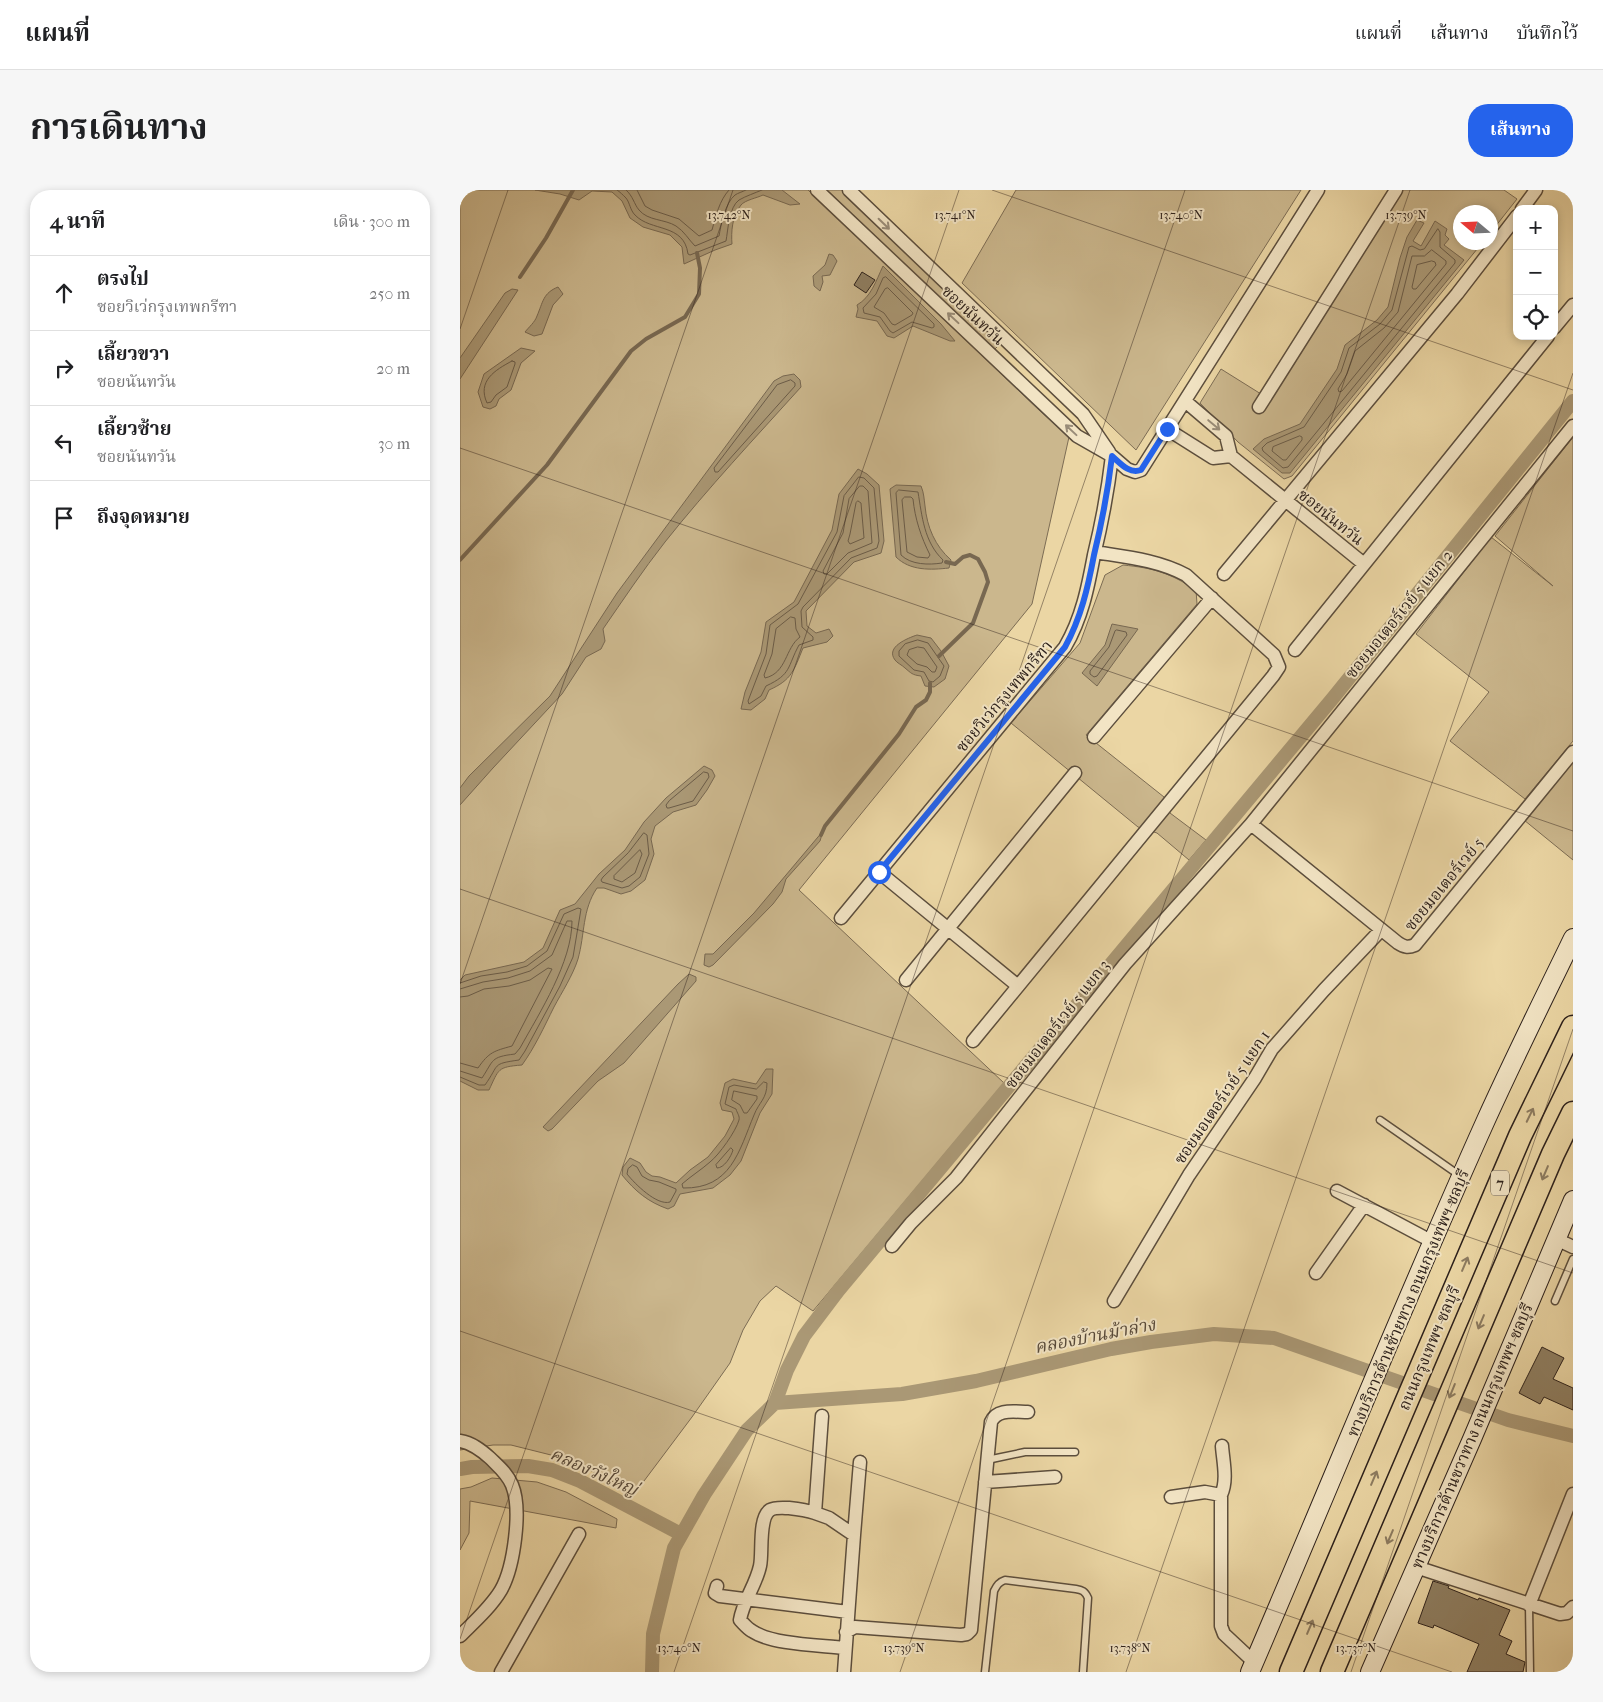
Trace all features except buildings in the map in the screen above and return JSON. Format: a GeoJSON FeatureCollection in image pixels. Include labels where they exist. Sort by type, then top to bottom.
{"type":"FeatureCollection","features":[{"type":"Feature","properties":{"kind":"highway","name":"ถนนกรุงเทพฯ-ชลบุรี"},"geometry":{"type":"LineString","coordinates":[[1291,1672],[1520,1136],[1573,1027]]}},
{"type":"Feature","properties":{"kind":"highway"},"geometry":{"type":"LineString","coordinates":[[1332,1672],[1553,1154],[1573,1113]]}},
{"type":"Feature","properties":{"kind":"main road","name":"ทางบริการด้านซ้ายทาง ถนนกรุงเทพฯ-ชลบุรี"},"geometry":{"type":"LineString","coordinates":[[1252,1667],[1432,1242],[1487,1118],[1573,938]]}},
{"type":"Feature","properties":{"kind":"main road","name":"ทางบริการด้านขวาทาง ถนนกรุงเทพฯ-ชลบุรี"},"geometry":{"type":"LineString","coordinates":[[1370,1672],[1472,1439],[1556,1239],[1568,1225],[1573,1200]]}},
{"type":"Feature","properties":{"kind":"street","name":"ซอยนันทวัน"},"geometry":{"type":"LineString","coordinates":[[817,190],[1077,436],[1112,456],[1127,469],[1135,472],[1141,470],[1318,190]]}},
{"type":"Feature","properties":{"kind":"street","name":"ซอยนันทวัน"},"geometry":{"type":"LineString","coordinates":[[849,190],[1083,414],[1112,456]]}},
{"type":"Feature","properties":{"kind":"street"},"geometry":{"type":"LineString","coordinates":[[1259,408],[1396,190]]}},
{"type":"Feature","properties":{"kind":"street"},"geometry":{"type":"LineString","coordinates":[[1525,205],[1536,190]]}},
{"type":"Feature","properties":{"kind":"street"},"geometry":{"type":"LineString","coordinates":[[1224,574],[1457,294],[1513,221]]}},
{"type":"Feature","properties":{"kind":"street"},"geometry":{"type":"LineString","coordinates":[[1558,323],[1573,305]]}},
{"type":"Feature","properties":{"kind":"street"},"geometry":{"type":"LineString","coordinates":[[1295,650],[1545,340]]}},
{"type":"Feature","properties":{"kind":"street"},"geometry":{"type":"LineString","coordinates":[[1018,381],[1033,366]]}},
{"type":"Feature","properties":{"kind":"street"},"geometry":{"type":"LineString","coordinates":[[1167,429],[1213,458],[1231,456],[1226,436],[1185,401]]}},
{"type":"Feature","properties":{"kind":"street","name":"ซอยมอเตอร์เวย์ 5 แยก 2"},"geometry":{"type":"LineString","coordinates":[[1251,824],[1573,426]]}},
{"type":"Feature","properties":{"kind":"street","name":"ซอยวิเว่กรุงเทพกรีฑา"},"geometry":{"type":"LineString","coordinates":[[841,918],[1065,647],[1074,631],[1085,598],[1107,497],[1112,456]]}},
{"type":"Feature","properties":{"kind":"street","name":"ซอยนันทวัน"},"geometry":{"type":"LineString","coordinates":[[1231,456],[1364,564]]}},
{"type":"Feature","properties":{"kind":"street"},"geometry":{"type":"LineString","coordinates":[[973,1041],[1279,667],[1274,655],[1186,575],[1159,563],[1095,552]]}},
{"type":"Feature","properties":{"kind":"street"},"geometry":{"type":"LineString","coordinates":[[1094,737],[1212,598]]}},
{"type":"Feature","properties":{"kind":"street","name":"ซอยมอเตอร์เวย์ 5"},"geometry":{"type":"LineString","coordinates":[[1251,824],[1381,930],[1407,948],[1415,945],[1573,752]]}},
{"type":"Feature","properties":{"kind":"street"},"geometry":{"type":"LineString","coordinates":[[906,980],[1075,773]]}},
{"type":"Feature","properties":{"kind":"street","name":"ซอยมอเตอร์เวย์ 5 แยก 3"},"geometry":{"type":"LineString","coordinates":[[892,1246],[911,1223],[956,1178],[1125,964],[1251,824]]}},
{"type":"Feature","properties":{"kind":"street"},"geometry":{"type":"LineString","coordinates":[[879,872],[1018,986]]}},
{"type":"Feature","properties":{"kind":"street","name":"ซอยมอเตอร์เวย์ 5 แยก 1"},"geometry":{"type":"LineString","coordinates":[[1114,1301],[1189,1175],[1272,1049],[1324,990],[1381,930]]}},
{"type":"Feature","properties":{"kind":"street"},"geometry":{"type":"LineString","coordinates":[[1337,1190],[1432,1242]]}},
{"type":"Feature","properties":{"kind":"street"},"geometry":{"type":"LineString","coordinates":[[1316,1273],[1364,1205]]}},
{"type":"Feature","properties":{"kind":"street"},"geometry":{"type":"LineString","coordinates":[[1556,1239],[1573,1247]]}},
{"type":"Feature","properties":{"kind":"street"},"geometry":{"type":"LineString","coordinates":[[846,1632],[855,1627],[961,1634],[967,1634],[971,1630],[991,1422],[994,1416],[1000,1413],[1028,1412]]}},
{"type":"Feature","properties":{"kind":"street"},"geometry":{"type":"LineString","coordinates":[[815,1513],[822,1416]]}},
{"type":"Feature","properties":{"kind":"street"},"geometry":{"type":"LineString","coordinates":[[460,1441],[482,1450],[506,1474],[512,1485],[517,1504],[509,1574],[501,1590],[489,1606],[460,1636]]}},
{"type":"Feature","properties":{"kind":"street"},"geometry":{"type":"LineString","coordinates":[[1222,1446],[1224,1488],[1221,1494],[1221,1626],[1224,1634],[1252,1667]]}},
{"type":"Feature","properties":{"kind":"street"},"geometry":{"type":"LineString","coordinates":[[844,1672],[860,1462]]}},
{"type":"Feature","properties":{"kind":"street"},"geometry":{"type":"LineString","coordinates":[[985,1482],[1055,1477]]}},
{"type":"Feature","properties":{"kind":"street"},"geometry":{"type":"LineString","coordinates":[[1171,1497],[1205,1492],[1221,1494]]}},
{"type":"Feature","properties":{"kind":"street"},"geometry":{"type":"LineString","coordinates":[[1529,1605],[1573,1494]]}},
{"type":"Feature","properties":{"kind":"street"},"geometry":{"type":"LineString","coordinates":[[845,1648],[781,1641],[760,1636],[750,1630],[740,1620],[742,1609],[760,1566],[763,1523],[766,1514],[771,1509],[806,1510],[829,1518],[854,1534]]}},
{"type":"Feature","properties":{"kind":"street"},"geometry":{"type":"LineString","coordinates":[[506,1670],[579,1534]]}},
{"type":"Feature","properties":{"kind":"street"},"geometry":{"type":"LineString","coordinates":[[1416,1567],[1560,1614],[1567,1613],[1573,1607]]}},
{"type":"Feature","properties":{"kind":"street"},"geometry":{"type":"LineString","coordinates":[[717,1586],[716,1593],[720,1596],[848,1612]]}},
{"type":"Feature","properties":{"kind":"lane"},"geometry":{"type":"LineString","coordinates":[[1380,1120],[1461,1177]]}},
{"type":"Feature","properties":{"kind":"lane"},"geometry":{"type":"LineString","coordinates":[[1555,1301],[1573,1259]]}},
{"type":"Feature","properties":{"kind":"lane"},"geometry":{"type":"LineString","coordinates":[[987,1460],[1024,1452],[1075,1452]]}},
{"type":"Feature","properties":{"kind":"lane"},"geometry":{"type":"LineString","coordinates":[[985,1672],[994,1591],[996,1585],[1005,1580],[1076,1589],[1086,1593],[1088,1598],[1083,1672]]}},
{"type":"Feature","properties":{"kind":"lane"},"geometry":{"type":"LineString","coordinates":[[1529,1605],[1530,1672]]}},
{"type":"Feature","properties":{"kind":"shaded area"},"geometry":{"type":"Polygon","coordinates":[[[460,190],[808,190],[1069,437],[1032,604],[799,890],[1004,1083],[813,1311],[776,1286],[760,1301],[743,1330],[730,1363],[635,1493],[580,1465],[559,1457],[511,1445],[493,1445],[460,1450],[460,190]]]}},
{"type":"Feature","properties":{"kind":"shaded area"},"geometry":{"type":"Polygon","coordinates":[[[827,190],[842,190],[1001,343],[994,350],[827,190]]]}},
{"type":"Feature","properties":{"kind":"shaded area"},"geometry":{"type":"Polygon","coordinates":[[[1016,190],[1301,190],[1136,450],[962,283],[1016,190]]]}},
{"type":"Feature","properties":{"kind":"shaded area"},"geometry":{"type":"Polygon","coordinates":[[[1402,190],[1504,190],[1517,199],[1498,223],[1498,205],[1453,205],[1453,250],[1476,250],[1292,476],[1284,479],[1238,442],[1200,403],[1221,369],[1269,399],[1402,190]]]}},
{"type":"Feature","properties":{"kind":"shaded area"},"geometry":{"type":"Polygon","coordinates":[[[1573,437],[1573,741],[1525,799],[1450,741],[1489,692],[1416,634],[1491,537],[1553,586],[1495,536],[1573,437]]]}},
{"type":"Feature","properties":{"kind":"shaded area"},"geometry":{"type":"Polygon","coordinates":[[[1123,565],[1153,570],[1178,579],[1196,590],[1197,604],[1086,735],[1164,797],[1170,813],[1206,840],[1189,860],[1157,833],[1138,827],[1011,723],[1080,643],[1105,575],[1123,565]]]}},
{"type":"Feature","properties":{"kind":"shaded area"},"geometry":{"type":"Polygon","coordinates":[[[1573,761],[1573,860],[1524,820],[1573,761]]]}},
{"type":"Feature","properties":{"kind":"shaded area"},"geometry":{"type":"Polygon","coordinates":[[[492,1478],[537,1482],[566,1492],[617,1519],[616,1528],[470,1501],[469,1533],[460,1550],[460,1489],[471,1487],[492,1478]]]}},
{"type":"Feature","properties":{"kind":"water"},"geometry":{"type":"Polygon","coordinates":[[[535,190],[782,190],[800,204],[790,205],[763,195],[745,202],[738,209],[734,219],[732,244],[684,264],[682,247],[670,235],[643,227],[630,218],[622,201],[612,192],[592,191],[579,200],[560,194],[535,190]]]}},
{"type":"Feature","properties":{"kind":"water"},"geometry":{"type":"Polygon","coordinates":[[[1417,220],[1424,223],[1413,241],[1421,246],[1435,221],[1447,229],[1445,235],[1449,239],[1444,245],[1464,260],[1290,473],[1282,473],[1253,449],[1264,439],[1300,424],[1337,369],[1345,345],[1377,320],[1388,307],[1407,237],[1417,220]]]}},
{"type":"Feature","properties":{"kind":"water"},"geometry":{"type":"Polygon","coordinates":[[[829,254],[833,255],[837,261],[830,275],[822,276],[823,282],[820,291],[814,286],[813,276],[825,265],[829,254]]]}},
{"type":"Feature","properties":{"kind":"water"},"geometry":{"type":"Polygon","coordinates":[[[883,266],[941,324],[955,341],[950,341],[913,326],[894,338],[887,336],[877,321],[856,317],[857,305],[870,293],[883,266]]]}},
{"type":"Feature","properties":{"kind":"water"},"geometry":{"type":"Polygon","coordinates":[[[558,287],[563,294],[553,305],[542,334],[534,336],[525,332],[536,318],[546,295],[558,287]]]}},
{"type":"Feature","properties":{"kind":"water"},"geometry":{"type":"Polygon","coordinates":[[[512,289],[518,290],[460,379],[460,358],[505,293],[512,289]]]}},
{"type":"Feature","properties":{"kind":"water"},"geometry":{"type":"Polygon","coordinates":[[[521,348],[535,351],[521,363],[511,390],[499,399],[496,406],[490,409],[483,407],[478,392],[484,374],[521,348]]]}},
{"type":"Feature","properties":{"kind":"water"},"geometry":{"type":"Polygon","coordinates":[[[794,374],[800,380],[801,387],[681,522],[657,553],[603,629],[605,641],[601,649],[586,657],[562,694],[460,805],[460,788],[469,776],[550,696],[617,593],[774,381],[783,376],[794,374]]]}},
{"type":"Feature","properties":{"kind":"water"},"geometry":{"type":"Polygon","coordinates":[[[858,469],[879,485],[884,541],[881,553],[854,562],[806,611],[807,626],[816,633],[829,629],[833,636],[827,642],[803,648],[791,674],[783,682],[769,690],[765,699],[751,710],[741,709],[745,692],[761,652],[766,622],[794,602],[832,530],[839,494],[858,469]]]}},
{"type":"Feature","properties":{"kind":"water"},"geometry":{"type":"Polygon","coordinates":[[[896,485],[921,486],[930,529],[940,549],[951,560],[949,568],[928,569],[914,567],[896,557],[890,489],[896,485]]]}},
{"type":"Feature","properties":{"kind":"water"},"geometry":{"type":"Polygon","coordinates":[[[1112,624],[1138,629],[1097,686],[1082,673],[1105,645],[1112,624]]]}},
{"type":"Feature","properties":{"kind":"water"},"geometry":{"type":"Polygon","coordinates":[[[917,635],[931,638],[949,666],[945,679],[934,687],[925,686],[921,676],[910,672],[896,661],[893,655],[895,647],[908,638],[917,635]]]}},
{"type":"Feature","properties":{"kind":"water"},"geometry":{"type":"Polygon","coordinates":[[[704,766],[712,770],[715,776],[696,805],[673,812],[655,826],[651,839],[654,854],[645,880],[631,891],[621,894],[604,888],[597,888],[592,896],[586,914],[576,965],[539,1037],[522,1065],[500,1070],[489,1090],[478,1090],[460,1081],[460,980],[465,975],[524,962],[543,948],[560,910],[575,904],[599,874],[625,850],[644,822],[666,798],[704,766]]]}},
{"type":"Feature","properties":{"kind":"water"},"geometry":{"type":"Polygon","coordinates":[[[823,831],[820,841],[786,879],[782,892],[773,904],[713,965],[709,967],[704,965],[705,954],[713,954],[754,913],[823,831]]]}},
{"type":"Feature","properties":{"kind":"water"},"geometry":{"type":"Polygon","coordinates":[[[689,974],[696,977],[696,981],[624,1063],[598,1081],[552,1129],[548,1131],[543,1127],[678,984],[689,974]]]}},
{"type":"Feature","properties":{"kind":"water"},"geometry":{"type":"Polygon","coordinates":[[[766,1069],[773,1069],[772,1094],[760,1113],[741,1161],[730,1175],[713,1188],[680,1194],[674,1206],[668,1209],[642,1195],[622,1175],[623,1167],[630,1158],[640,1163],[646,1172],[652,1176],[676,1183],[708,1157],[725,1136],[734,1119],[732,1112],[722,1110],[720,1103],[725,1083],[733,1079],[756,1084],[766,1069]]]}},
{"type":"Feature","properties":{"kind":"waterway"},"geometry":{"type":"LineString","coordinates":[[520,277],[546,238],[573,190]]}},
{"type":"Feature","properties":{"kind":"waterway"},"geometry":{"type":"LineString","coordinates":[[460,560],[547,465],[631,351],[646,339],[685,317],[699,294],[700,268],[697,253]]}},
{"type":"Feature","properties":{"kind":"waterway"},"geometry":{"type":"LineString","coordinates":[[775,1403],[787,1370],[804,1336],[838,1291],[1333,698],[1573,401]]}},
{"type":"Feature","properties":{"kind":"waterway"},"geometry":{"type":"LineString","coordinates":[[939,656],[973,623],[988,582],[978,559],[970,555],[963,557],[955,564],[946,562]]}},
{"type":"Feature","properties":{"kind":"waterway"},"geometry":{"type":"LineString","coordinates":[[821,835],[825,826],[899,734],[916,707],[926,700],[930,692],[930,683]]}},
{"type":"Feature","properties":{"kind":"waterway","name":"คลองบ้านม้าล่าง"},"geometry":{"type":"LineString","coordinates":[[652,1672],[653,1634],[674,1548],[704,1495],[747,1430],[775,1403],[902,1394],[976,1381],[1111,1349],[1214,1334],[1274,1338],[1508,1420],[1573,1436]]}},
{"type":"Feature","properties":{"kind":"waterway","name":"คลองวังใหญ่"},"geometry":{"type":"LineString","coordinates":[[460,1469],[528,1466],[552,1470],[580,1481],[679,1533]]}},
{"type":"Feature","properties":{"kind":"route"},"geometry":{"type":"LineString","coordinates":[[879,872],[1065,647],[1074,631],[1085,598],[1107,497],[1112,456],[1127,469],[1135,472],[1141,470],[1167,429]]}}]}
